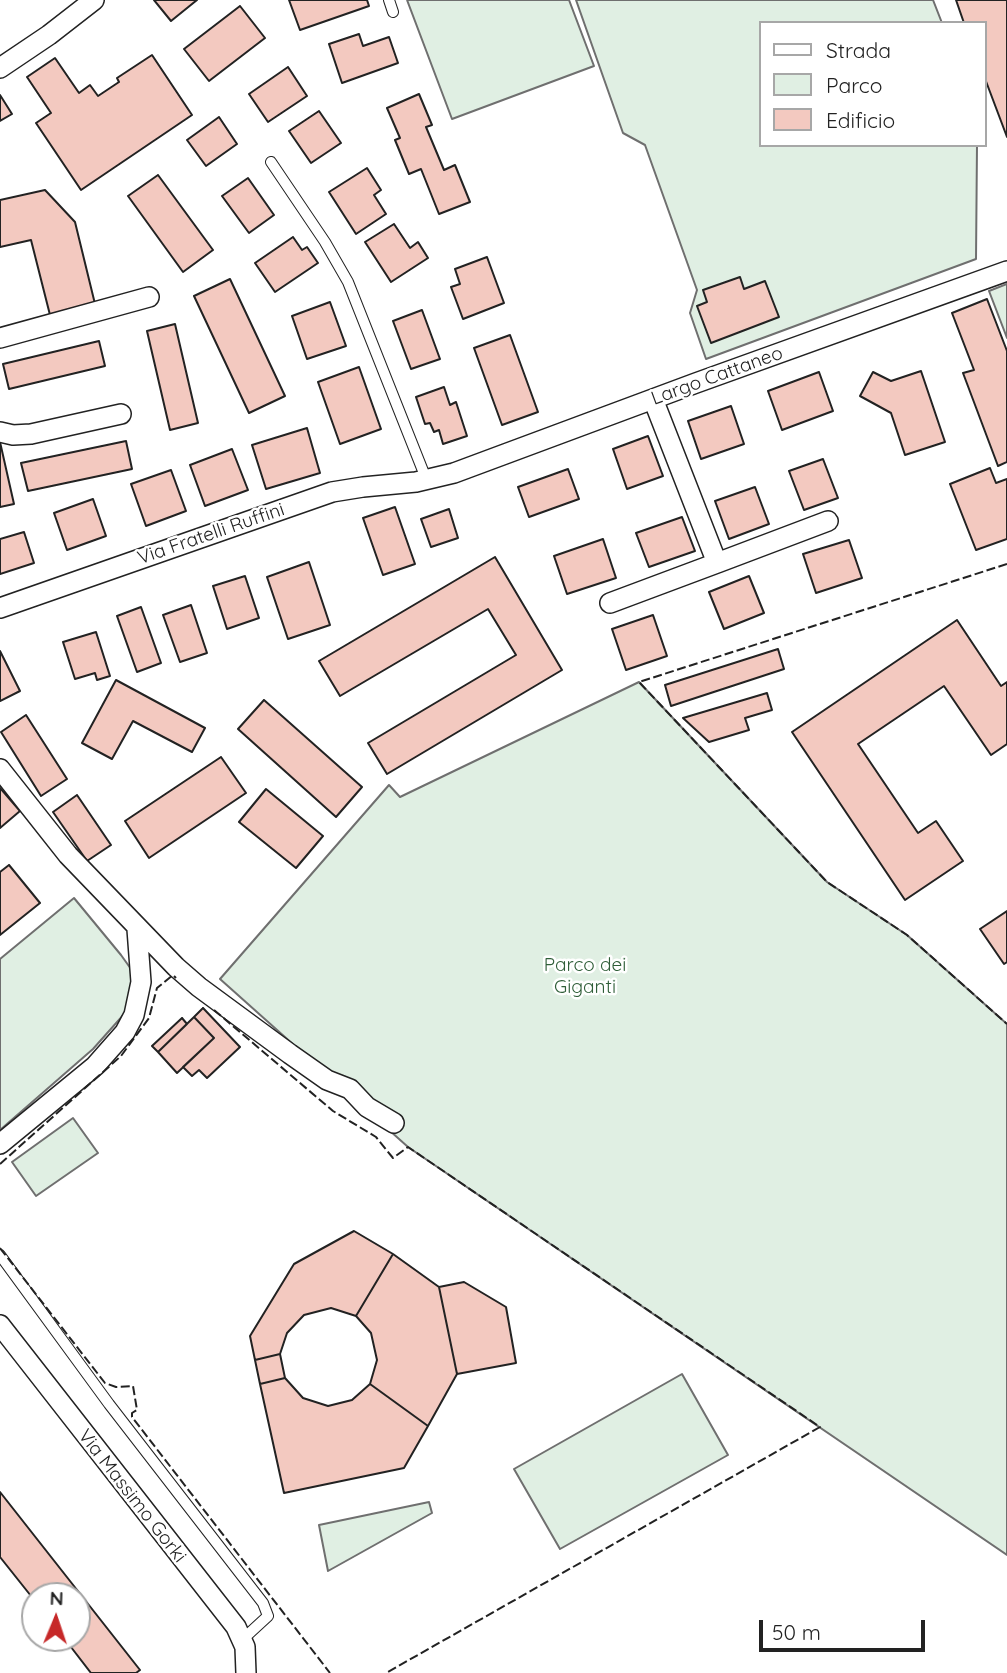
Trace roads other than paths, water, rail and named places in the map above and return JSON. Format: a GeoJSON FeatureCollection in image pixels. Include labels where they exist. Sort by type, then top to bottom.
{"type":"FeatureCollection","features":[{"type":"Feature","properties":{"kind":"street"},"geometry":{"type":"LineString","coordinates":[[0,68],[49,35],[93,0]]}},
{"type":"Feature","properties":{"kind":"street","name":"Largo Cattaneo"},"geometry":{"type":"LineString","coordinates":[[427,481],[1007,271]]}},
{"type":"Feature","properties":{"kind":"street"},"geometry":{"type":"LineString","coordinates":[[0,338],[149,297]]}},
{"type":"Feature","properties":{"kind":"street"},"geometry":{"type":"LineString","coordinates":[[653,399],[717,563]]}},
{"type":"Feature","properties":{"kind":"street"},"geometry":{"type":"LineString","coordinates":[[0,432],[13,435],[31,434],[121,414]]}},
{"type":"Feature","properties":{"kind":"street","name":"Via Fratelli Ruffini"},"geometry":{"type":"LineString","coordinates":[[0,608],[332,492],[427,481]]}},
{"type":"Feature","properties":{"kind":"street"},"geometry":{"type":"LineString","coordinates":[[610,603],[828,520]]}},
{"type":"Feature","properties":{"kind":"street"},"geometry":{"type":"LineString","coordinates":[[0,769],[62,848],[137,929],[199,987],[327,1080],[350,1089],[367,1107],[394,1123]]}},
{"type":"Feature","properties":{"kind":"street"},"geometry":{"type":"LineString","coordinates":[[0,1144],[95,1066],[125,1032],[134,1014],[141,982],[137,929]]}},
{"type":"Feature","properties":{"kind":"street","name":"Via Massimo Gorki"},"geometry":{"type":"LineString","coordinates":[[0,1325],[231,1620],[243,1639],[247,1654],[246,1673]]}},
{"type":"Feature","properties":{"kind":"lane"},"geometry":{"type":"LineString","coordinates":[[389,0],[393,12]]}},
{"type":"Feature","properties":{"kind":"lane"},"geometry":{"type":"LineString","coordinates":[[271,162],[325,242],[348,282],[427,481]]}},
{"type":"Feature","properties":{"kind":"lane"},"geometry":{"type":"LineString","coordinates":[[0,1255],[109,1404],[262,1603],[268,1616],[243,1639]]}},
{"type":"Feature","properties":{"kind":"park label","name":"Parco dei Giganti"},"geometry":{"type":"Point","coordinates":[585,976]}}]}
